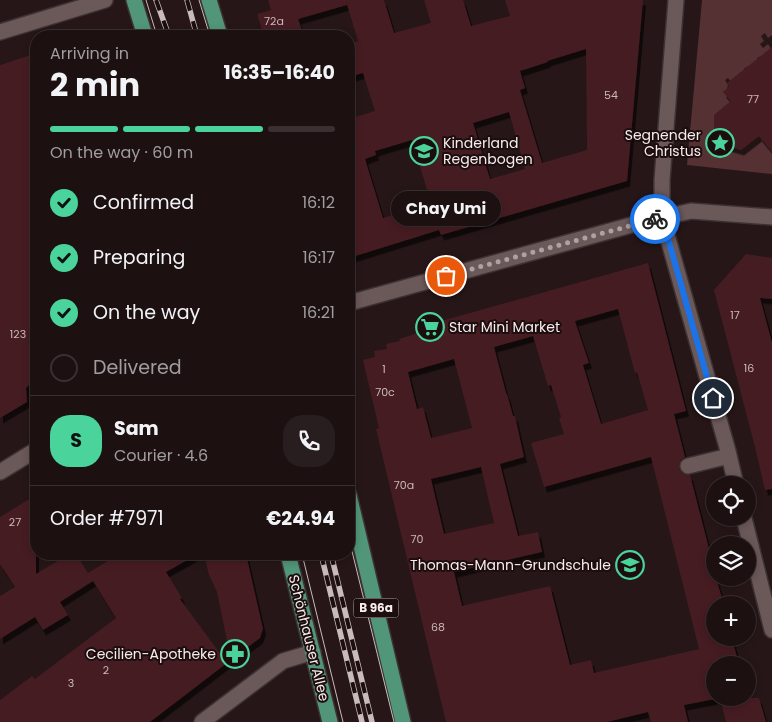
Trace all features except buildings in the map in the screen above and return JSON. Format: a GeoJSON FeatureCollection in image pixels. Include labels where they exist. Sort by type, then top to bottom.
{"type":"FeatureCollection","features":[{"type":"Feature","properties":{"kind":"main road"},"geometry":{"type":"LineString","coordinates":[[134,0],[143,30]]}},
{"type":"Feature","properties":{"kind":"main road"},"geometry":{"type":"LineString","coordinates":[[209,0],[218,30]]}},
{"type":"Feature","properties":{"kind":"main road","name":"B 96a"},"geometry":{"type":"LineString","coordinates":[[355,520],[403,722]]}},
{"type":"Feature","properties":{"kind":"main road","name":"Schönhauser Allee"},"geometry":{"type":"LineString","coordinates":[[290,560],[330,722]]}},
{"type":"Feature","properties":{"kind":"street"},"geometry":{"type":"LineString","coordinates":[[0,32],[105,0]]}},
{"type":"Feature","properties":{"kind":"street"},"geometry":{"type":"LineString","coordinates":[[676,0],[663,165],[662,200],[664,217],[669,242],[734,476]]}},
{"type":"Feature","properties":{"kind":"street"},"geometry":{"type":"LineString","coordinates":[[355,301],[514,257],[691,211],[772,217]]}},
{"type":"Feature","properties":{"kind":"street"},"geometry":{"type":"LineString","coordinates":[[0,472],[30,454]]}},
{"type":"Feature","properties":{"kind":"street"},"geometry":{"type":"LineString","coordinates":[[688,466],[728,456]]}},
{"type":"Feature","properties":{"kind":"street"},"geometry":{"type":"LineString","coordinates":[[746,526],[772,630]]}},
{"type":"Feature","properties":{"kind":"street"},"geometry":{"type":"LineString","coordinates":[[202,722],[282,661],[313,652]]}},
{"type":"Feature","properties":{"kind":"shaded area"},"geometry":{"type":"Polygon","coordinates":[[[702,0],[772,0],[772,35],[768,38],[765,33],[761,36],[764,41],[760,44],[763,48],[768,44],[772,50],[763,59],[761,56],[757,58],[760,63],[746,67],[743,70],[745,74],[731,82],[728,78],[725,80],[728,85],[727,89],[723,92],[734,99],[718,112],[722,118],[714,132],[723,142],[724,146],[727,146],[728,143],[757,131],[766,145],[772,142],[772,174],[687,165],[702,0]]]}},
{"type":"Feature","properties":{"kind":"tram line"},"geometry":{"type":"LineString","coordinates":[[146,0],[155,30]]}},
{"type":"Feature","properties":{"kind":"tram line"},"geometry":{"type":"LineString","coordinates":[[199,0],[208,30]]}},
{"type":"Feature","properties":{"kind":"tram line"},"geometry":{"type":"LineString","coordinates":[[303,560],[343,722]]}},
{"type":"Feature","properties":{"kind":"tram line"},"geometry":{"type":"LineString","coordinates":[[354,560],[394,722]]}},
{"type":"Feature","properties":{"kind":"railway"},"geometry":{"type":"LineString","coordinates":[[156,0],[167,30]]}},
{"type":"Feature","properties":{"kind":"railway"},"geometry":{"type":"LineString","coordinates":[[187,0],[195,30]]}},
{"type":"Feature","properties":{"kind":"railway"},"geometry":{"type":"LineString","coordinates":[[322,560],[362,722]]}},
{"type":"Feature","properties":{"kind":"railway"},"geometry":{"type":"LineString","coordinates":[[332,560],[372,722]]}},
{"type":"Feature","properties":{"kind":"way so far"},"geometry":{"type":"LineString","coordinates":[[446,276],[655,219]]}},
{"type":"Feature","properties":{"kind":"place","name":"Segnender Christus"},"geometry":{"type":"Point","coordinates":[720,143]}},
{"type":"Feature","properties":{"kind":"place","name":"Kinderland Regenbogen"},"geometry":{"type":"Point","coordinates":[424,151]}},
{"type":"Feature","properties":{"kind":"place","name":"Chay Umi"},"geometry":{"type":"Point","coordinates":[446,276]}},
{"type":"Feature","properties":{"kind":"place","name":"Star Mini Market"},"geometry":{"type":"Point","coordinates":[430,327]}},
{"type":"Feature","properties":{"kind":"place","name":"Thomas-Mann-Grundschule"},"geometry":{"type":"Point","coordinates":[630,565]}},
{"type":"Feature","properties":{"kind":"place","name":"Cecilien-Apotheke"},"geometry":{"type":"Point","coordinates":[235,654]}},
{"type":"Feature","properties":{"kind":"route"},"geometry":{"type":"LineString","coordinates":[[655,219],[664,217],[667,235],[713,398]]}}]}
